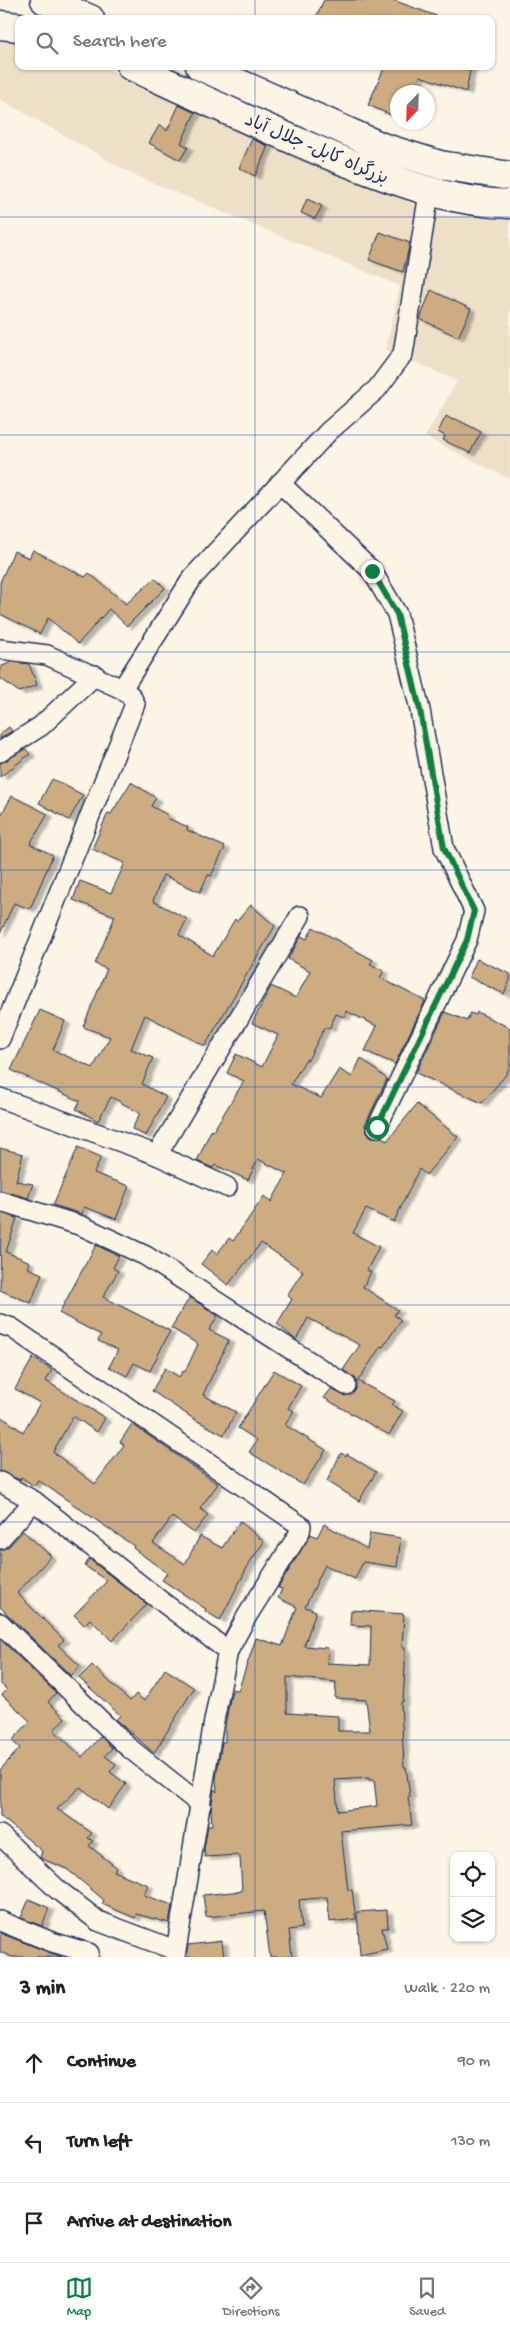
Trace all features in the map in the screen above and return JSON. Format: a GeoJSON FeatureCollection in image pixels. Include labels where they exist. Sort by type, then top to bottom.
{"type":"FeatureCollection","features":[{"type":"Feature","properties":{"kind":"highway"},"geometry":{"type":"LineString","coordinates":[[45,0],[81,15]]}},
{"type":"Feature","properties":{"kind":"highway"},"geometry":{"type":"LineString","coordinates":[[0,26],[15,27]]}},
{"type":"Feature","properties":{"kind":"highway","name":"بزرگراه کابل- جلال آباد"},"geometry":{"type":"LineString","coordinates":[[140,70],[293,141],[428,193],[485,203],[510,204]]}},
{"type":"Feature","properties":{"kind":"highway","name":"بزرگراه کابل- جلال آباد"},"geometry":{"type":"LineString","coordinates":[[209,70],[382,146],[440,164],[510,176]]}},
{"type":"Feature","properties":{"kind":"street"},"geometry":{"type":"LineString","coordinates":[[122,689],[192,577],[328,432],[377,389],[403,354],[428,193]]}},
{"type":"Feature","properties":{"kind":"street"},"geometry":{"type":"LineString","coordinates":[[280,482],[372,571],[397,614],[420,710],[444,848],[474,911],[467,940],[377,1127]]}},
{"type":"Feature","properties":{"kind":"street"},"geometry":{"type":"LineString","coordinates":[[0,649],[48,655],[122,689],[131,696],[135,704],[0,1039]]}},
{"type":"Feature","properties":{"kind":"street"},"geometry":{"type":"LineString","coordinates":[[0,752],[41,726],[95,675]]}},
{"type":"Feature","properties":{"kind":"street"},"geometry":{"type":"LineString","coordinates":[[157,1155],[300,916]]}},
{"type":"Feature","properties":{"kind":"street"},"geometry":{"type":"LineString","coordinates":[[0,1098],[157,1155],[227,1187]]}},
{"type":"Feature","properties":{"kind":"street"},"geometry":{"type":"LineString","coordinates":[[0,1201],[82,1226],[146,1256],[346,1385]]}},
{"type":"Feature","properties":{"kind":"street"},"geometry":{"type":"LineString","coordinates":[[0,1324],[12,1328],[301,1526],[300,1532],[247,1616],[228,1651],[175,1953],[98,1921],[58,1890],[0,1836]]}},
{"type":"Feature","properties":{"kind":"street"},"geometry":{"type":"LineString","coordinates":[[0,1482],[34,1501],[157,1598],[228,1651]]}},
{"type":"Feature","properties":{"kind":"street"},"geometry":{"type":"LineString","coordinates":[[0,1539],[34,1501]]}},
{"type":"Feature","properties":{"kind":"street"},"geometry":{"type":"LineString","coordinates":[[0,1623],[128,1747],[201,1806]]}},
{"type":"Feature","properties":{"kind":"street"},"geometry":{"type":"LineString","coordinates":[[0,1921],[52,1942],[89,1953]]}},
{"type":"Feature","properties":{"kind":"shaded area"},"geometry":{"type":"Polygon","coordinates":[[[0,42],[15,42],[15,70],[111,70],[288,153],[441,215],[510,219],[510,479],[425,437],[457,381],[386,349],[400,286],[134,175],[0,99],[0,42]]]}},
{"type":"Feature","properties":{"kind":"building"},"geometry":{"type":"Polygon","coordinates":[[[324,0],[393,0],[434,15],[317,15],[324,0]]]}},
{"type":"Feature","properties":{"kind":"building"},"geometry":{"type":"Polygon","coordinates":[[[383,70],[470,70],[466,92],[420,76],[416,85],[390,85],[390,115],[368,105],[383,70]]]}},
{"type":"Feature","properties":{"kind":"building"},"geometry":{"type":"Polygon","coordinates":[[[179,105],[195,113],[181,143],[188,147],[180,160],[149,143],[160,124],[167,131],[179,105]]]}},
{"type":"Feature","properties":{"kind":"building"},"geometry":{"type":"Polygon","coordinates":[[[252,139],[268,146],[255,176],[239,168],[252,139]]]}},
{"type":"Feature","properties":{"kind":"building"},"geometry":{"type":"Polygon","coordinates":[[[307,199],[322,206],[315,219],[301,213],[307,199]]]}},
{"type":"Feature","properties":{"kind":"building"},"geometry":{"type":"Polygon","coordinates":[[[380,232],[410,243],[403,272],[369,260],[380,232]]]}},
{"type":"Feature","properties":{"kind":"building"},"geometry":{"type":"Polygon","coordinates":[[[431,290],[471,309],[458,337],[420,319],[431,290]]]}},
{"type":"Feature","properties":{"kind":"building"},"geometry":{"type":"Polygon","coordinates":[[[446,416],[453,420],[454,418],[481,432],[470,453],[443,440],[445,436],[438,432],[446,416]]]}},
{"type":"Feature","properties":{"kind":"building"},"geometry":{"type":"Polygon","coordinates":[[[33,550],[85,577],[89,573],[126,604],[155,578],[165,588],[127,626],[109,609],[78,644],[48,618],[40,634],[0,614],[0,582],[14,551],[29,558],[33,550]]]}},
{"type":"Feature","properties":{"kind":"building"},"geometry":{"type":"Polygon","coordinates":[[[12,662],[29,664],[37,685],[19,692],[0,678],[0,667],[12,662]]]}},
{"type":"Feature","properties":{"kind":"building"},"geometry":{"type":"Polygon","coordinates":[[[9,727],[12,731],[0,739],[0,734],[9,727]]]}},
{"type":"Feature","properties":{"kind":"building"},"geometry":{"type":"Polygon","coordinates":[[[26,749],[30,754],[0,777],[0,763],[26,749]]]}},
{"type":"Feature","properties":{"kind":"building"},"geometry":{"type":"Polygon","coordinates":[[[52,779],[83,795],[69,820],[39,803],[52,779]]]}},
{"type":"Feature","properties":{"kind":"building"},"geometry":{"type":"Polygon","coordinates":[[[131,782],[156,798],[151,806],[168,815],[167,818],[188,827],[187,830],[225,847],[211,876],[208,875],[200,892],[163,875],[153,901],[187,919],[179,935],[213,956],[235,919],[237,921],[251,905],[275,926],[205,1046],[145,1015],[131,1049],[153,1058],[142,1084],[166,1097],[146,1136],[132,1129],[140,1113],[111,1097],[98,1121],[76,1109],[80,1101],[11,1070],[40,1010],[65,1021],[53,1050],[93,1068],[110,1037],[83,1027],[107,969],[95,964],[115,916],[73,900],[80,881],[111,893],[125,863],[92,849],[108,813],[111,814],[131,782]]]}},
{"type":"Feature","properties":{"kind":"building"},"geometry":{"type":"Polygon","coordinates":[[[12,796],[48,814],[30,844],[53,855],[30,909],[14,903],[0,934],[0,817],[12,796]]]}},
{"type":"Feature","properties":{"kind":"building"},"geometry":{"type":"Polygon","coordinates":[[[313,927],[373,960],[370,964],[384,971],[380,978],[425,1001],[395,1064],[365,1051],[377,1026],[346,1011],[344,1017],[336,1014],[329,1029],[325,1027],[308,1060],[306,1059],[291,1084],[321,1098],[339,1069],[352,1077],[361,1058],[387,1079],[365,1125],[367,1133],[372,1137],[382,1137],[387,1141],[417,1104],[458,1137],[426,1175],[419,1169],[394,1222],[366,1209],[353,1233],[379,1247],[367,1270],[371,1272],[363,1287],[398,1310],[394,1315],[401,1320],[358,1381],[395,1401],[392,1405],[403,1411],[389,1435],[324,1398],[331,1389],[345,1396],[355,1391],[356,1379],[343,1370],[360,1345],[308,1318],[296,1340],[277,1324],[292,1299],[287,1295],[303,1271],[261,1243],[228,1285],[201,1264],[212,1250],[217,1254],[229,1238],[233,1241],[264,1196],[271,1202],[287,1174],[258,1159],[248,1180],[215,1165],[213,1168],[197,1161],[211,1130],[213,1131],[244,1081],[227,1073],[236,1054],[262,1067],[278,1035],[252,1023],[271,986],[296,998],[310,971],[288,959],[301,936],[307,939],[313,927]]]}},
{"type":"Feature","properties":{"kind":"building"},"geometry":{"type":"Polygon","coordinates":[[[477,959],[510,974],[510,980],[504,994],[469,977],[477,959]]]}},
{"type":"Feature","properties":{"kind":"building"},"geometry":{"type":"Polygon","coordinates":[[[445,1012],[467,1021],[470,1013],[476,1015],[477,1012],[510,1028],[510,1066],[505,1076],[482,1103],[416,1073],[445,1012]]]}},
{"type":"Feature","properties":{"kind":"building"},"geometry":{"type":"Polygon","coordinates":[[[78,1147],[101,1157],[94,1173],[129,1186],[116,1219],[84,1207],[82,1214],[53,1205],[78,1147]]]}},
{"type":"Feature","properties":{"kind":"building"},"geometry":{"type":"Polygon","coordinates":[[[0,1148],[23,1154],[16,1181],[33,1184],[28,1198],[0,1190],[0,1148]]]}},
{"type":"Feature","properties":{"kind":"building"},"geometry":{"type":"Polygon","coordinates":[[[1,1213],[17,1218],[6,1252],[30,1262],[28,1268],[42,1274],[31,1303],[0,1290],[1,1213]]]}},
{"type":"Feature","properties":{"kind":"building"},"geometry":{"type":"Polygon","coordinates":[[[96,1245],[119,1256],[113,1268],[118,1271],[103,1297],[170,1331],[150,1371],[134,1363],[127,1376],[109,1367],[118,1350],[98,1341],[101,1335],[59,1313],[96,1245]]]}},
{"type":"Feature","properties":{"kind":"building"},"geometry":{"type":"Polygon","coordinates":[[[190,1297],[218,1316],[209,1330],[229,1340],[203,1395],[236,1412],[224,1435],[194,1419],[152,1391],[165,1368],[179,1377],[183,1371],[185,1372],[198,1344],[171,1328],[190,1297]]]}},
{"type":"Feature","properties":{"kind":"building"},"geometry":{"type":"Polygon","coordinates":[[[33,1358],[52,1370],[46,1381],[105,1418],[97,1432],[73,1416],[53,1452],[95,1484],[124,1445],[120,1442],[132,1424],[218,1484],[200,1508],[208,1515],[194,1533],[172,1517],[153,1543],[185,1564],[200,1536],[222,1548],[240,1521],[264,1542],[250,1562],[220,1620],[162,1580],[167,1573],[133,1548],[134,1546],[38,1480],[34,1486],[21,1477],[20,1480],[0,1471],[0,1416],[23,1432],[40,1403],[15,1389],[33,1358]]]}},
{"type":"Feature","properties":{"kind":"building"},"geometry":{"type":"Polygon","coordinates":[[[274,1370],[301,1386],[288,1408],[294,1411],[285,1425],[326,1450],[303,1485],[249,1452],[257,1440],[238,1428],[274,1370]]]}},
{"type":"Feature","properties":{"kind":"building"},"geometry":{"type":"Polygon","coordinates":[[[341,1453],[346,1456],[347,1454],[376,1472],[359,1501],[327,1481],[341,1453]]]}},
{"type":"Feature","properties":{"kind":"building"},"geometry":{"type":"Polygon","coordinates":[[[324,1524],[367,1549],[370,1533],[401,1538],[397,1567],[363,1562],[355,1579],[325,1565],[305,1607],[316,1611],[304,1646],[328,1648],[327,1663],[370,1665],[371,1626],[350,1625],[351,1610],[404,1614],[402,1648],[405,1648],[405,1668],[403,1702],[401,1702],[404,1767],[406,1767],[410,1796],[408,1797],[412,1825],[341,1831],[348,1890],[352,1890],[356,1919],[330,1922],[327,1897],[299,1900],[302,1928],[289,1930],[292,1957],[270,1957],[264,1911],[206,1917],[203,1895],[242,1891],[240,1857],[238,1855],[205,1857],[204,1849],[208,1825],[212,1825],[211,1810],[214,1789],[217,1792],[216,1778],[222,1742],[225,1742],[225,1726],[231,1694],[233,1689],[238,1691],[256,1638],[282,1646],[297,1607],[278,1598],[282,1589],[278,1588],[311,1534],[317,1537],[324,1524]],[[287,1677],[287,1713],[338,1716],[338,1731],[370,1731],[366,1700],[335,1698],[336,1682],[287,1677]],[[369,1778],[335,1780],[338,1811],[377,1806],[374,1780],[369,1780],[369,1778]]]}},
{"type":"Feature","properties":{"kind":"building"},"geometry":{"type":"Polygon","coordinates":[[[23,1531],[51,1556],[17,1593],[64,1640],[58,1645],[80,1666],[71,1676],[0,1607],[0,1550],[8,1547],[23,1531]]]}},
{"type":"Feature","properties":{"kind":"building"},"geometry":{"type":"Polygon","coordinates":[[[89,1559],[147,1604],[112,1641],[90,1619],[84,1625],[74,1615],[107,1581],[85,1566],[89,1559]]]}},
{"type":"Feature","properties":{"kind":"building"},"geometry":{"type":"Polygon","coordinates":[[[0,1639],[56,1693],[48,1702],[65,1718],[54,1730],[82,1757],[101,1736],[112,1748],[105,1756],[116,1764],[110,1772],[126,1784],[108,1809],[80,1787],[57,1809],[92,1833],[88,1838],[93,1841],[89,1846],[116,1867],[114,1871],[148,1885],[144,1895],[172,1905],[169,1923],[136,1914],[135,1918],[102,1904],[104,1900],[67,1869],[40,1858],[42,1851],[0,1816],[0,1770],[20,1748],[12,1741],[30,1721],[2,1695],[7,1690],[0,1683],[0,1639]]]}},
{"type":"Feature","properties":{"kind":"building"},"geometry":{"type":"Polygon","coordinates":[[[92,1665],[130,1701],[136,1694],[144,1701],[165,1669],[194,1688],[154,1753],[116,1720],[120,1715],[79,1678],[92,1665]]]}},
{"type":"Feature","properties":{"kind":"building"},"geometry":{"type":"Polygon","coordinates":[[[29,1899],[49,1908],[42,1926],[21,1918],[29,1899]]]}},
{"type":"Feature","properties":{"kind":"building"},"geometry":{"type":"Polygon","coordinates":[[[387,1910],[388,1928],[382,1928],[387,1949],[360,1955],[357,1912],[387,1910]]]}},
{"type":"Feature","properties":{"kind":"building"},"geometry":{"type":"Polygon","coordinates":[[[0,1933],[62,1957],[12,1957],[0,1952],[0,1933]]]}},
{"type":"Feature","properties":{"kind":"building"},"geometry":{"type":"Polygon","coordinates":[[[222,1941],[224,1957],[186,1957],[188,1945],[222,1941]]]}},
{"type":"Feature","properties":{"kind":"route"},"geometry":{"type":"LineString","coordinates":[[372,571],[385,590],[397,614],[420,710],[444,848],[474,911],[467,940],[377,1127]]}}]}
